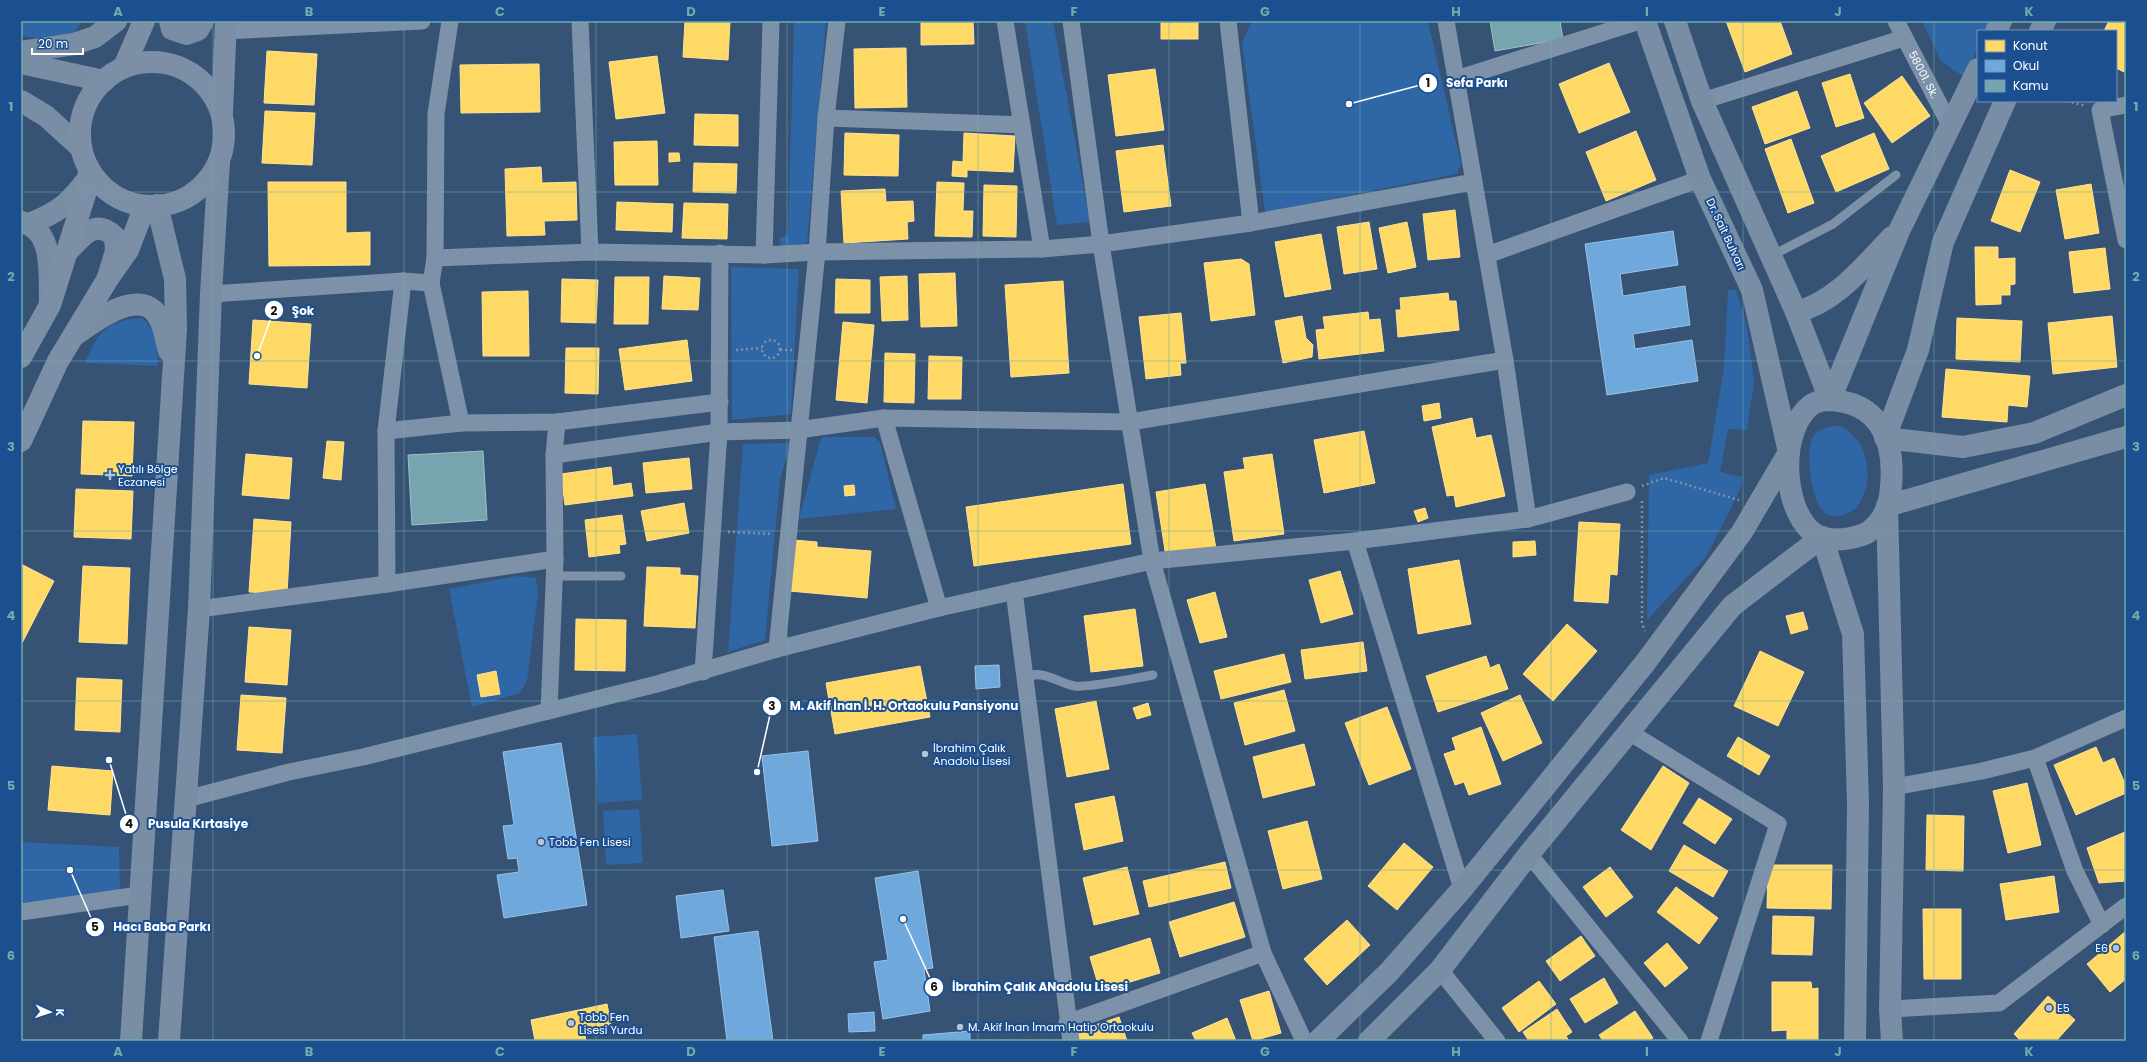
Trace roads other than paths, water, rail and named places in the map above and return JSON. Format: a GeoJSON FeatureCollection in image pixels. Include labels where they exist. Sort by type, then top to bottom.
{"type":"FeatureCollection","features":[{"type":"Feature","properties":{"kind":"main road"},"geometry":{"type":"LineString","coordinates":[[21,52],[74,44],[95,37],[116,21]]}},
{"type":"Feature","properties":{"kind":"main road"},"geometry":{"type":"LineString","coordinates":[[124,67],[144,21]]}},
{"type":"Feature","properties":{"kind":"main road"},"geometry":{"type":"LineString","coordinates":[[170,21],[172,29],[187,34],[198,30],[203,21]]}},
{"type":"Feature","properties":{"kind":"main road","name":"Dr. Sait Bulvarı"},"geometry":{"type":"LineString","coordinates":[[1645,21],[1700,179],[1752,290],[1789,452]]}},
{"type":"Feature","properties":{"kind":"main road"},"geometry":{"type":"LineString","coordinates":[[1675,21],[1702,101],[1796,312],[1830,400]]}},
{"type":"Feature","properties":{"kind":"main road"},"geometry":{"type":"LineString","coordinates":[[1996,30],[2001,21]]}},
{"type":"Feature","properties":{"kind":"main road"},"geometry":{"type":"LineString","coordinates":[[2040,30],[2045,21]]}},
{"type":"Feature","properties":{"kind":"main road"},"geometry":{"type":"LineString","coordinates":[[169,1041],[199,609],[211,294],[219,162],[224,139],[222,115],[225,26]]}},
{"type":"Feature","properties":{"kind":"main road"},"geometry":{"type":"LineString","coordinates":[[219,162],[207,181],[189,196],[168,205],[151,206],[123,200],[104,187],[89,173],[81,148],[81,123],[89,100],[104,80],[124,67],[148,62],[172,64],[194,75],[211,93],[222,115]]}},
{"type":"Feature","properties":{"kind":"main road"},"geometry":{"type":"LineString","coordinates":[[21,63],[104,80]]}},
{"type":"Feature","properties":{"kind":"main road"},"geometry":{"type":"LineString","coordinates":[[1830,400],[1898,231],[1951,127],[1977,71]]}},
{"type":"Feature","properties":{"kind":"main road"},"geometry":{"type":"LineString","coordinates":[[21,101],[46,116],[81,148]]}},
{"type":"Feature","properties":{"kind":"main road"},"geometry":{"type":"LineString","coordinates":[[1885,438],[1918,350],[1943,242],[2005,102]]}},
{"type":"Feature","properties":{"kind":"main road"},"geometry":{"type":"LineString","coordinates":[[25,223],[48,216],[72,200],[89,173]]}},
{"type":"Feature","properties":{"kind":"main road"},"geometry":{"type":"LineString","coordinates":[[21,357],[50,305],[67,252],[89,173]]}},
{"type":"Feature","properties":{"kind":"main road"},"geometry":{"type":"LineString","coordinates":[[21,442],[58,361],[107,280],[128,250],[151,206]]}},
{"type":"Feature","properties":{"kind":"main road"},"geometry":{"type":"LineString","coordinates":[[131,1041],[139,895],[175,375],[175,279],[151,206]]}},
{"type":"Feature","properties":{"kind":"main road"},"geometry":{"type":"LineString","coordinates":[[25,223],[43,236],[46,248],[50,305]]}},
{"type":"Feature","properties":{"kind":"main road"},"geometry":{"type":"LineString","coordinates":[[67,252],[86,232],[98,228],[107,229],[115,236],[116,251],[107,280]]}},
{"type":"Feature","properties":{"kind":"main road"},"geometry":{"type":"LineString","coordinates":[[1796,312],[1809,309],[1828,297],[1854,276],[1898,231]]}},
{"type":"Feature","properties":{"kind":"main road"},"geometry":{"type":"LineString","coordinates":[[75,335],[110,312],[125,306],[143,305],[153,310],[162,324],[175,375]]}},
{"type":"Feature","properties":{"kind":"main road"},"geometry":{"type":"LineString","coordinates":[[1885,438],[1963,446],[2034,433],[2126,395]]}},
{"type":"Feature","properties":{"kind":"main road"},"geometry":{"type":"LineString","coordinates":[[1830,400],[1842,400],[1858,405],[1873,416],[1882,429],[1885,438],[1891,461],[1892,480],[1887,506],[1884,514],[1876,526],[1865,534],[1849,540],[1822,537],[1812,532],[1802,518],[1793,500],[1789,480],[1789,452],[1800,417],[1812,404],[1830,400]]}},
{"type":"Feature","properties":{"kind":"main road"},"geometry":{"type":"LineString","coordinates":[[1887,506],[2126,437]]}},
{"type":"Feature","properties":{"kind":"main road"},"geometry":{"type":"LineString","coordinates":[[1318,1041],[1389,972],[1462,889],[1655,649],[1742,532],[1789,452]]}},
{"type":"Feature","properties":{"kind":"main road"},"geometry":{"type":"LineString","coordinates":[[1887,506],[1894,787],[1890,1009],[1892,1041]]}},
{"type":"Feature","properties":{"kind":"main road"},"geometry":{"type":"LineString","coordinates":[[1369,1041],[1440,970],[1530,854],[1732,606],[1822,537]]}},
{"type":"Feature","properties":{"kind":"main road"},"geometry":{"type":"LineString","coordinates":[[1822,537],[1853,634],[1858,804],[1855,1041]]}},
{"type":"Feature","properties":{"kind":"street"},"geometry":{"type":"LineString","coordinates":[[225,26],[422,21]]}},
{"type":"Feature","properties":{"kind":"street"},"geometry":{"type":"LineString","coordinates":[[450,21],[436,114],[435,258],[431,283],[461,423]]}},
{"type":"Feature","properties":{"kind":"street"},"geometry":{"type":"LineString","coordinates":[[580,21],[590,252]]}},
{"type":"Feature","properties":{"kind":"street"},"geometry":{"type":"LineString","coordinates":[[764,255],[771,21]]}},
{"type":"Feature","properties":{"kind":"street"},"geometry":{"type":"LineString","coordinates":[[777,649],[817,252],[826,118],[837,21]]}},
{"type":"Feature","properties":{"kind":"street"},"geometry":{"type":"LineString","coordinates":[[1004,21],[1042,249]]}},
{"type":"Feature","properties":{"kind":"street"},"geometry":{"type":"LineString","coordinates":[[1070,21],[1101,244],[1152,561],[1263,953],[1304,1041]]}},
{"type":"Feature","properties":{"kind":"street"},"geometry":{"type":"LineString","coordinates":[[1228,21],[1251,223]]}},
{"type":"Feature","properties":{"kind":"street"},"geometry":{"type":"LineString","coordinates":[[1456,79],[1640,21]]}},
{"type":"Feature","properties":{"kind":"street","name":"58001. Sk."},"geometry":{"type":"LineString","coordinates":[[1896,21],[1951,127]]}},
{"type":"Feature","properties":{"kind":"street"},"geometry":{"type":"LineString","coordinates":[[1448,22],[1473,182],[1488,255],[1505,360],[1528,519]]}},
{"type":"Feature","properties":{"kind":"street"},"geometry":{"type":"LineString","coordinates":[[1702,101],[1904,38]]}},
{"type":"Feature","properties":{"kind":"street"},"geometry":{"type":"LineString","coordinates":[[2126,105],[2100,110],[2126,240]]}},
{"type":"Feature","properties":{"kind":"street"},"geometry":{"type":"LineString","coordinates":[[826,118],[1022,125]]}},
{"type":"Feature","properties":{"kind":"street"},"geometry":{"type":"LineString","coordinates":[[1488,255],[1700,179]]}},
{"type":"Feature","properties":{"kind":"street"},"geometry":{"type":"LineString","coordinates":[[435,258],[590,252],[720,253],[764,255],[817,252],[1042,249],[1101,244],[1251,223],[1473,182]]}},
{"type":"Feature","properties":{"kind":"street"},"geometry":{"type":"LineString","coordinates":[[703,672],[719,432],[720,253]]}},
{"type":"Feature","properties":{"kind":"street"},"geometry":{"type":"LineString","coordinates":[[211,294],[403,281],[431,283]]}},
{"type":"Feature","properties":{"kind":"street"},"geometry":{"type":"LineString","coordinates":[[387,584],[386,431],[403,281]]}},
{"type":"Feature","properties":{"kind":"street"},"geometry":{"type":"LineString","coordinates":[[554,455],[719,432],[798,430],[884,418],[1130,422],[1505,360]]}},
{"type":"Feature","properties":{"kind":"street"},"geometry":{"type":"LineString","coordinates":[[386,431],[461,423],[557,422],[720,402]]}},
{"type":"Feature","properties":{"kind":"street"},"geometry":{"type":"LineString","coordinates":[[884,418],[939,608]]}},
{"type":"Feature","properties":{"kind":"street"},"geometry":{"type":"LineString","coordinates":[[549,711],[554,568],[554,455],[557,422]]}},
{"type":"Feature","properties":{"kind":"street"},"geometry":{"type":"LineString","coordinates":[[186,799],[289,772],[363,756],[703,672],[777,649],[939,608],[1152,561],[1355,541],[1528,519],[1634,489]]}},
{"type":"Feature","properties":{"kind":"street"},"geometry":{"type":"LineString","coordinates":[[1355,541],[1462,889]]}},
{"type":"Feature","properties":{"kind":"street"},"geometry":{"type":"LineString","coordinates":[[199,609],[387,584],[554,568]]}},
{"type":"Feature","properties":{"kind":"street"},"geometry":{"type":"LineString","coordinates":[[1014,591],[1067,1023],[1071,1041]]}},
{"type":"Feature","properties":{"kind":"street"},"geometry":{"type":"LineString","coordinates":[[1894,787],[1982,771],[2035,758],[2126,718]]}},
{"type":"Feature","properties":{"kind":"street"},"geometry":{"type":"LineString","coordinates":[[1629,732],[1778,824],[1708,1041]]}},
{"type":"Feature","properties":{"kind":"street"},"geometry":{"type":"LineString","coordinates":[[2035,758],[2075,872],[2102,925]]}},
{"type":"Feature","properties":{"kind":"street"},"geometry":{"type":"LineString","coordinates":[[1530,854],[1680,1041]]}},
{"type":"Feature","properties":{"kind":"street"},"geometry":{"type":"LineString","coordinates":[[21,912],[139,895]]}},
{"type":"Feature","properties":{"kind":"street"},"geometry":{"type":"LineString","coordinates":[[1890,1009],[1999,1003],[2126,906]]}},
{"type":"Feature","properties":{"kind":"street"},"geometry":{"type":"LineString","coordinates":[[1067,1023],[1263,953]]}},
{"type":"Feature","properties":{"kind":"street"},"geometry":{"type":"LineString","coordinates":[[1440,970],[1496,1041]]}},
{"type":"Feature","properties":{"kind":"lane"},"geometry":{"type":"LineString","coordinates":[[1771,256],[1833,224],[1896,175]]}},
{"type":"Feature","properties":{"kind":"lane"},"geometry":{"type":"LineString","coordinates":[[554,568],[621,576]]}},
{"type":"Feature","properties":{"kind":"lane"},"geometry":{"type":"LineString","coordinates":[[1024,678],[1029,675],[1045,675],[1080,686],[1153,675]]}},
{"type":"Feature","properties":{"kind":"place","name":"Sefa Parkı"},"geometry":{"type":"Point","coordinates":[1349,104]}},
{"type":"Feature","properties":{"kind":"place","name":"Şok"},"geometry":{"type":"Point","coordinates":[257,356]}},
{"type":"Feature","properties":{"kind":"place","name":"Yatılı Bölge Eczanesi"},"geometry":{"type":"Point","coordinates":[110,475]}},
{"type":"Feature","properties":{"kind":"place","name":"İbrahim Çalık Anadolu Lisesi"},"geometry":{"type":"Point","coordinates":[925,754]}},
{"type":"Feature","properties":{"kind":"place","name":"Pusula Kırtasiye"},"geometry":{"type":"Point","coordinates":[109,760]}},
{"type":"Feature","properties":{"kind":"place","name":"M. Akif İnan İ. H. Ortaokulu Pansiyonu"},"geometry":{"type":"Point","coordinates":[757,772]}},
{"type":"Feature","properties":{"kind":"place","name":"Tobb Fen Lisesi"},"geometry":{"type":"Point","coordinates":[541,842]}},
{"type":"Feature","properties":{"kind":"place","name":"Hacı Baba Parkı"},"geometry":{"type":"Point","coordinates":[70,870]}},
{"type":"Feature","properties":{"kind":"place","name":"İbrahim Çalık ANadolu Lisesi"},"geometry":{"type":"Point","coordinates":[903,919]}},
{"type":"Feature","properties":{"kind":"place","name":"E6"},"geometry":{"type":"Point","coordinates":[2116,948]}},
{"type":"Feature","properties":{"kind":"place","name":"E5"},"geometry":{"type":"Point","coordinates":[2049,1008]}},
{"type":"Feature","properties":{"kind":"place","name":"Tobb Fen Lisesi Yurdu"},"geometry":{"type":"Point","coordinates":[571,1023]}},
{"type":"Feature","properties":{"kind":"place","name":"M. Akif İnan İmam Hatip Ortaokulu"},"geometry":{"type":"Point","coordinates":[960,1027]}}]}
